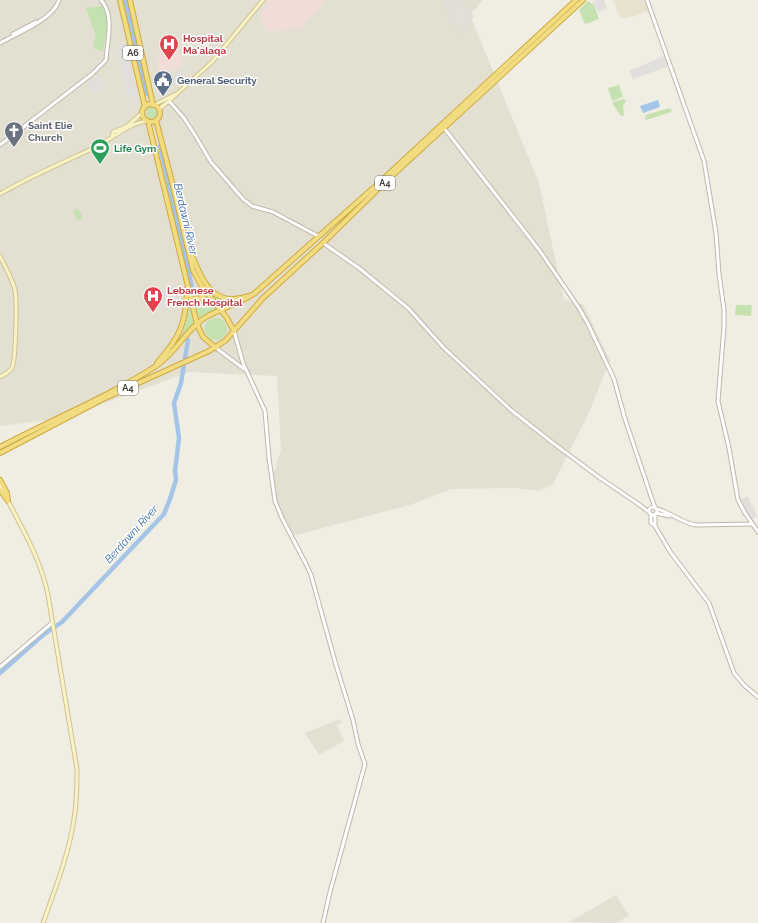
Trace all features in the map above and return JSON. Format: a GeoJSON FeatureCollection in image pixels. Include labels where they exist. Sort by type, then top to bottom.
{"type":"FeatureCollection","features":[{"type":"Feature","properties":{"kind":"highway","name":"A6"},"geometry":{"type":"LineString","coordinates":[[120,0],[144,104]]}},
{"type":"Feature","properties":{"kind":"highway","name":"A6"},"geometry":{"type":"LineString","coordinates":[[130,0],[154,103]]}},
{"type":"Feature","properties":{"kind":"highway","name":"A4"},"geometry":{"type":"LineString","coordinates":[[0,446],[125,384],[154,367],[171,354],[197,324],[205,318],[244,301],[380,182],[576,0]]}},
{"type":"Feature","properties":{"kind":"highway","name":"A4"},"geometry":{"type":"LineString","coordinates":[[0,453],[109,397],[216,348],[234,331],[263,298],[330,237],[383,184],[583,0]]}},
{"type":"Feature","properties":{"kind":"highway"},"geometry":{"type":"LineString","coordinates":[[216,348],[204,337],[197,324],[166,198],[151,129],[148,121],[144,119],[142,114],[144,104],[154,103],[159,109],[159,115],[156,120],[195,275],[229,321],[234,331]]}},
{"type":"Feature","properties":{"kind":"highway"},"geometry":{"type":"LineString","coordinates":[[148,121],[156,120]]}},
{"type":"Feature","properties":{"kind":"highway"},"geometry":{"type":"LineString","coordinates":[[151,129],[154,126],[158,128]]}},
{"type":"Feature","properties":{"kind":"highway"},"geometry":{"type":"LineString","coordinates":[[324,231],[330,237]]}},
{"type":"Feature","properties":{"kind":"highway"},"geometry":{"type":"LineString","coordinates":[[312,242],[317,248]]}},
{"type":"Feature","properties":{"kind":"highway"},"geometry":{"type":"LineString","coordinates":[[187,244],[204,280],[211,290],[218,296],[225,300],[234,300],[248,296],[259,289]]}},
{"type":"Feature","properties":{"kind":"highway"},"geometry":{"type":"LineString","coordinates":[[154,367],[176,340],[182,326],[186,305],[186,280]]}},
{"type":"Feature","properties":{"kind":"highway"},"geometry":{"type":"LineString","coordinates":[[191,299],[195,300],[201,298],[207,293]]}},
{"type":"Feature","properties":{"kind":"highway"},"geometry":{"type":"LineString","coordinates":[[0,480],[7,493],[8,501]]}},
{"type":"Feature","properties":{"kind":"highway"},"geometry":{"type":"LineString","coordinates":[[2,492],[8,501]]}},
{"type":"Feature","properties":{"kind":"main road"},"geometry":{"type":"LineString","coordinates":[[159,109],[218,56],[262,1]]}},
{"type":"Feature","properties":{"kind":"main road"},"geometry":{"type":"LineString","coordinates":[[154,103],[179,92]]}},
{"type":"Feature","properties":{"kind":"main road"},"geometry":{"type":"LineString","coordinates":[[112,137],[113,132],[126,127],[142,114]]}},
{"type":"Feature","properties":{"kind":"main road"},"geometry":{"type":"LineString","coordinates":[[137,117],[140,120],[137,123]]}},
{"type":"Feature","properties":{"kind":"main road"},"geometry":{"type":"LineString","coordinates":[[0,194],[57,164],[98,146],[137,123],[148,121]]}},
{"type":"Feature","properties":{"kind":"main road"},"geometry":{"type":"LineString","coordinates":[[0,256],[13,282],[16,298],[13,366],[8,372],[0,377]]}},
{"type":"Feature","properties":{"kind":"main road"},"geometry":{"type":"LineString","coordinates":[[0,485],[2,492]]}},
{"type":"Feature","properties":{"kind":"main road"},"geometry":{"type":"LineString","coordinates":[[8,501],[42,568],[46,583],[77,769],[77,796],[74,822],[67,849],[43,923]]}},
{"type":"Feature","properties":{"kind":"street"},"geometry":{"type":"LineString","coordinates":[[0,42],[27,28],[53,11],[59,0]]}},
{"type":"Feature","properties":{"kind":"street"},"geometry":{"type":"LineString","coordinates":[[0,145],[92,74],[106,60],[109,18],[106,7],[101,0]]}},
{"type":"Feature","properties":{"kind":"street"},"geometry":{"type":"LineString","coordinates":[[647,0],[704,160],[716,232],[719,274],[724,310],[718,401],[729,448],[738,500],[751,524],[758,532]]}},
{"type":"Feature","properties":{"kind":"street"},"geometry":{"type":"LineString","coordinates":[[169,101],[189,126],[211,162],[243,199],[252,206],[272,212],[318,236]]}},
{"type":"Feature","properties":{"kind":"street"},"geometry":{"type":"LineString","coordinates":[[444,128],[540,251],[585,319],[614,379],[656,514],[654,526]]}},
{"type":"Feature","properties":{"kind":"street"},"geometry":{"type":"LineString","coordinates":[[323,243],[359,268],[408,308],[444,348],[511,410],[650,513],[672,516]]}},
{"type":"Feature","properties":{"kind":"street"},"geometry":{"type":"LineString","coordinates":[[234,331],[239,353],[265,411],[269,458],[275,501],[311,576],[353,720],[358,744],[365,764],[323,923]]}},
{"type":"Feature","properties":{"kind":"street"},"geometry":{"type":"LineString","coordinates":[[216,348],[246,370]]}},
{"type":"Feature","properties":{"kind":"street"},"geometry":{"type":"LineString","coordinates":[[637,503],[661,509],[690,524],[700,526],[732,523],[751,524]]}},
{"type":"Feature","properties":{"kind":"street"},"geometry":{"type":"LineString","coordinates":[[653,508],[650,513],[651,523],[671,553],[709,603],[734,673],[744,685],[758,696]]}},
{"type":"Feature","properties":{"kind":"street"},"geometry":{"type":"LineString","coordinates":[[0,668],[53,625]]}},
{"type":"Feature","properties":{"kind":"shaded area"},"geometry":{"type":"Polygon","coordinates":[[[0,0],[483,0],[470,15],[539,183],[564,300],[583,304],[610,360],[588,415],[553,484],[539,491],[514,488],[451,489],[410,505],[292,536],[279,510],[270,485],[281,450],[277,376],[189,372],[64,418],[0,426],[0,0]]]}},
{"type":"Feature","properties":{"kind":"shaded area"},"geometry":{"type":"Polygon","coordinates":[[[269,0],[325,0],[301,28],[268,32],[263,24],[260,14],[269,0]]]}},
{"type":"Feature","properties":{"kind":"shaded area"},"geometry":{"type":"Polygon","coordinates":[[[442,0],[461,0],[474,16],[464,33],[447,17],[451,11],[442,0]]]}},
{"type":"Feature","properties":{"kind":"shaded area"},"geometry":{"type":"Polygon","coordinates":[[[596,0],[604,0],[607,8],[599,12],[592,2],[596,0]]]}},
{"type":"Feature","properties":{"kind":"shaded area"},"geometry":{"type":"Polygon","coordinates":[[[613,0],[645,0],[649,11],[621,19],[613,0]]]}},
{"type":"Feature","properties":{"kind":"shaded area"},"geometry":{"type":"Polygon","coordinates":[[[121,43],[124,44],[138,97],[138,104],[132,107],[121,68],[119,51],[121,43]]]}},
{"type":"Feature","properties":{"kind":"shaded area","name":"Hospital Ma'alaqa"},"geometry":{"type":"Polygon","coordinates":[[[173,44],[184,65],[162,76],[158,67],[157,57],[160,55],[158,52],[173,44]]]}},
{"type":"Feature","properties":{"kind":"shaded area"},"geometry":{"type":"Polygon","coordinates":[[[666,55],[669,66],[633,79],[629,71],[666,55]]]}},
{"type":"Feature","properties":{"kind":"shaded area"},"geometry":{"type":"Polygon","coordinates":[[[184,68],[188,72],[177,80],[166,82],[167,78],[176,76],[176,73],[184,68]]]}},
{"type":"Feature","properties":{"kind":"shaded area"},"geometry":{"type":"Polygon","coordinates":[[[98,74],[105,86],[94,93],[87,81],[98,74]]]}},
{"type":"Feature","properties":{"kind":"shaded area"},"geometry":{"type":"Polygon","coordinates":[[[171,284],[177,303],[161,311],[152,300],[171,284]]]}},
{"type":"Feature","properties":{"kind":"shaded area"},"geometry":{"type":"Polygon","coordinates":[[[748,496],[757,516],[751,519],[741,499],[748,496]]]}},
{"type":"Feature","properties":{"kind":"shaded area"},"geometry":{"type":"Polygon","coordinates":[[[340,719],[342,723],[337,725],[344,741],[319,755],[305,733],[340,719]]]}},
{"type":"Feature","properties":{"kind":"shaded area"},"geometry":{"type":"Polygon","coordinates":[[[616,895],[629,915],[617,923],[569,922],[616,895]]]}},
{"type":"Feature","properties":{"kind":"green space"},"geometry":{"type":"Polygon","coordinates":[[[588,1],[594,5],[599,19],[585,24],[579,10],[588,1]]]}},
{"type":"Feature","properties":{"kind":"green space"},"geometry":{"type":"Polygon","coordinates":[[[104,6],[107,23],[103,52],[93,47],[96,36],[86,8],[104,6]]]}},
{"type":"Feature","properties":{"kind":"green space"},"geometry":{"type":"Polygon","coordinates":[[[619,85],[623,97],[612,101],[608,88],[619,85]]]}},
{"type":"Feature","properties":{"kind":"green space"},"geometry":{"type":"Polygon","coordinates":[[[624,99],[626,101],[623,106],[624,115],[621,116],[612,103],[624,99]]]}},
{"type":"Feature","properties":{"kind":"green space"},"geometry":{"type":"Polygon","coordinates":[[[152,107],[156,109],[158,113],[156,117],[152,119],[148,117],[146,113],[148,109],[152,107]]]}},
{"type":"Feature","properties":{"kind":"green space"},"geometry":{"type":"Polygon","coordinates":[[[669,108],[672,110],[671,112],[646,120],[645,118],[646,115],[669,108]]]}},
{"type":"Feature","properties":{"kind":"green space"},"geometry":{"type":"Polygon","coordinates":[[[78,208],[83,218],[78,221],[73,211],[78,208]]]}},
{"type":"Feature","properties":{"kind":"green space"},"geometry":{"type":"Polygon","coordinates":[[[194,263],[205,285],[214,296],[221,300],[238,301],[223,308],[209,292],[202,281],[194,263]]]}},
{"type":"Feature","properties":{"kind":"green space"},"geometry":{"type":"Polygon","coordinates":[[[208,296],[218,309],[205,314],[198,321],[194,302],[204,300],[208,296]]]}},
{"type":"Feature","properties":{"kind":"green space"},"geometry":{"type":"Polygon","coordinates":[[[189,299],[194,324],[170,353],[183,332],[189,299]]]}},
{"type":"Feature","properties":{"kind":"green space"},"geometry":{"type":"Polygon","coordinates":[[[736,305],[752,305],[751,316],[735,315],[736,305]]]}},
{"type":"Feature","properties":{"kind":"green space"},"geometry":{"type":"Polygon","coordinates":[[[216,318],[224,321],[227,329],[224,337],[216,340],[208,337],[205,329],[208,321],[216,318]]]}},
{"type":"Feature","properties":{"kind":"water"},"geometry":{"type":"Polygon","coordinates":[[[658,100],[660,107],[643,113],[640,106],[658,100]]]}},
{"type":"Feature","properties":{"kind":"waterway","name":"Berdawni River"},"geometry":{"type":"LineString","coordinates":[[125,0],[147,94]]}},
{"type":"Feature","properties":{"kind":"waterway","name":"Berdawni River"},"geometry":{"type":"LineString","coordinates":[[160,146],[194,296]]}},
{"type":"Feature","properties":{"kind":"waterway","name":"Berdawni River"},"geometry":{"type":"LineString","coordinates":[[0,673],[43,635],[62,622],[164,514],[176,480],[175,471],[179,438],[174,403],[181,383],[188,340]]}},
{"type":"Feature","properties":{"kind":"place","name":"Hospital Ma'alaqa"},"geometry":{"type":"Point","coordinates":[169,61]}},
{"type":"Feature","properties":{"kind":"place","name":"General Security"},"geometry":{"type":"Point","coordinates":[163,97]}},
{"type":"Feature","properties":{"kind":"place","name":"Saint Elie Church"},"geometry":{"type":"Point","coordinates":[14,148]}},
{"type":"Feature","properties":{"kind":"place","name":"Life Gym"},"geometry":{"type":"Point","coordinates":[100,165]}},
{"type":"Feature","properties":{"kind":"place","name":"Lebanese French Hospital"},"geometry":{"type":"Point","coordinates":[153,313]}}]}
